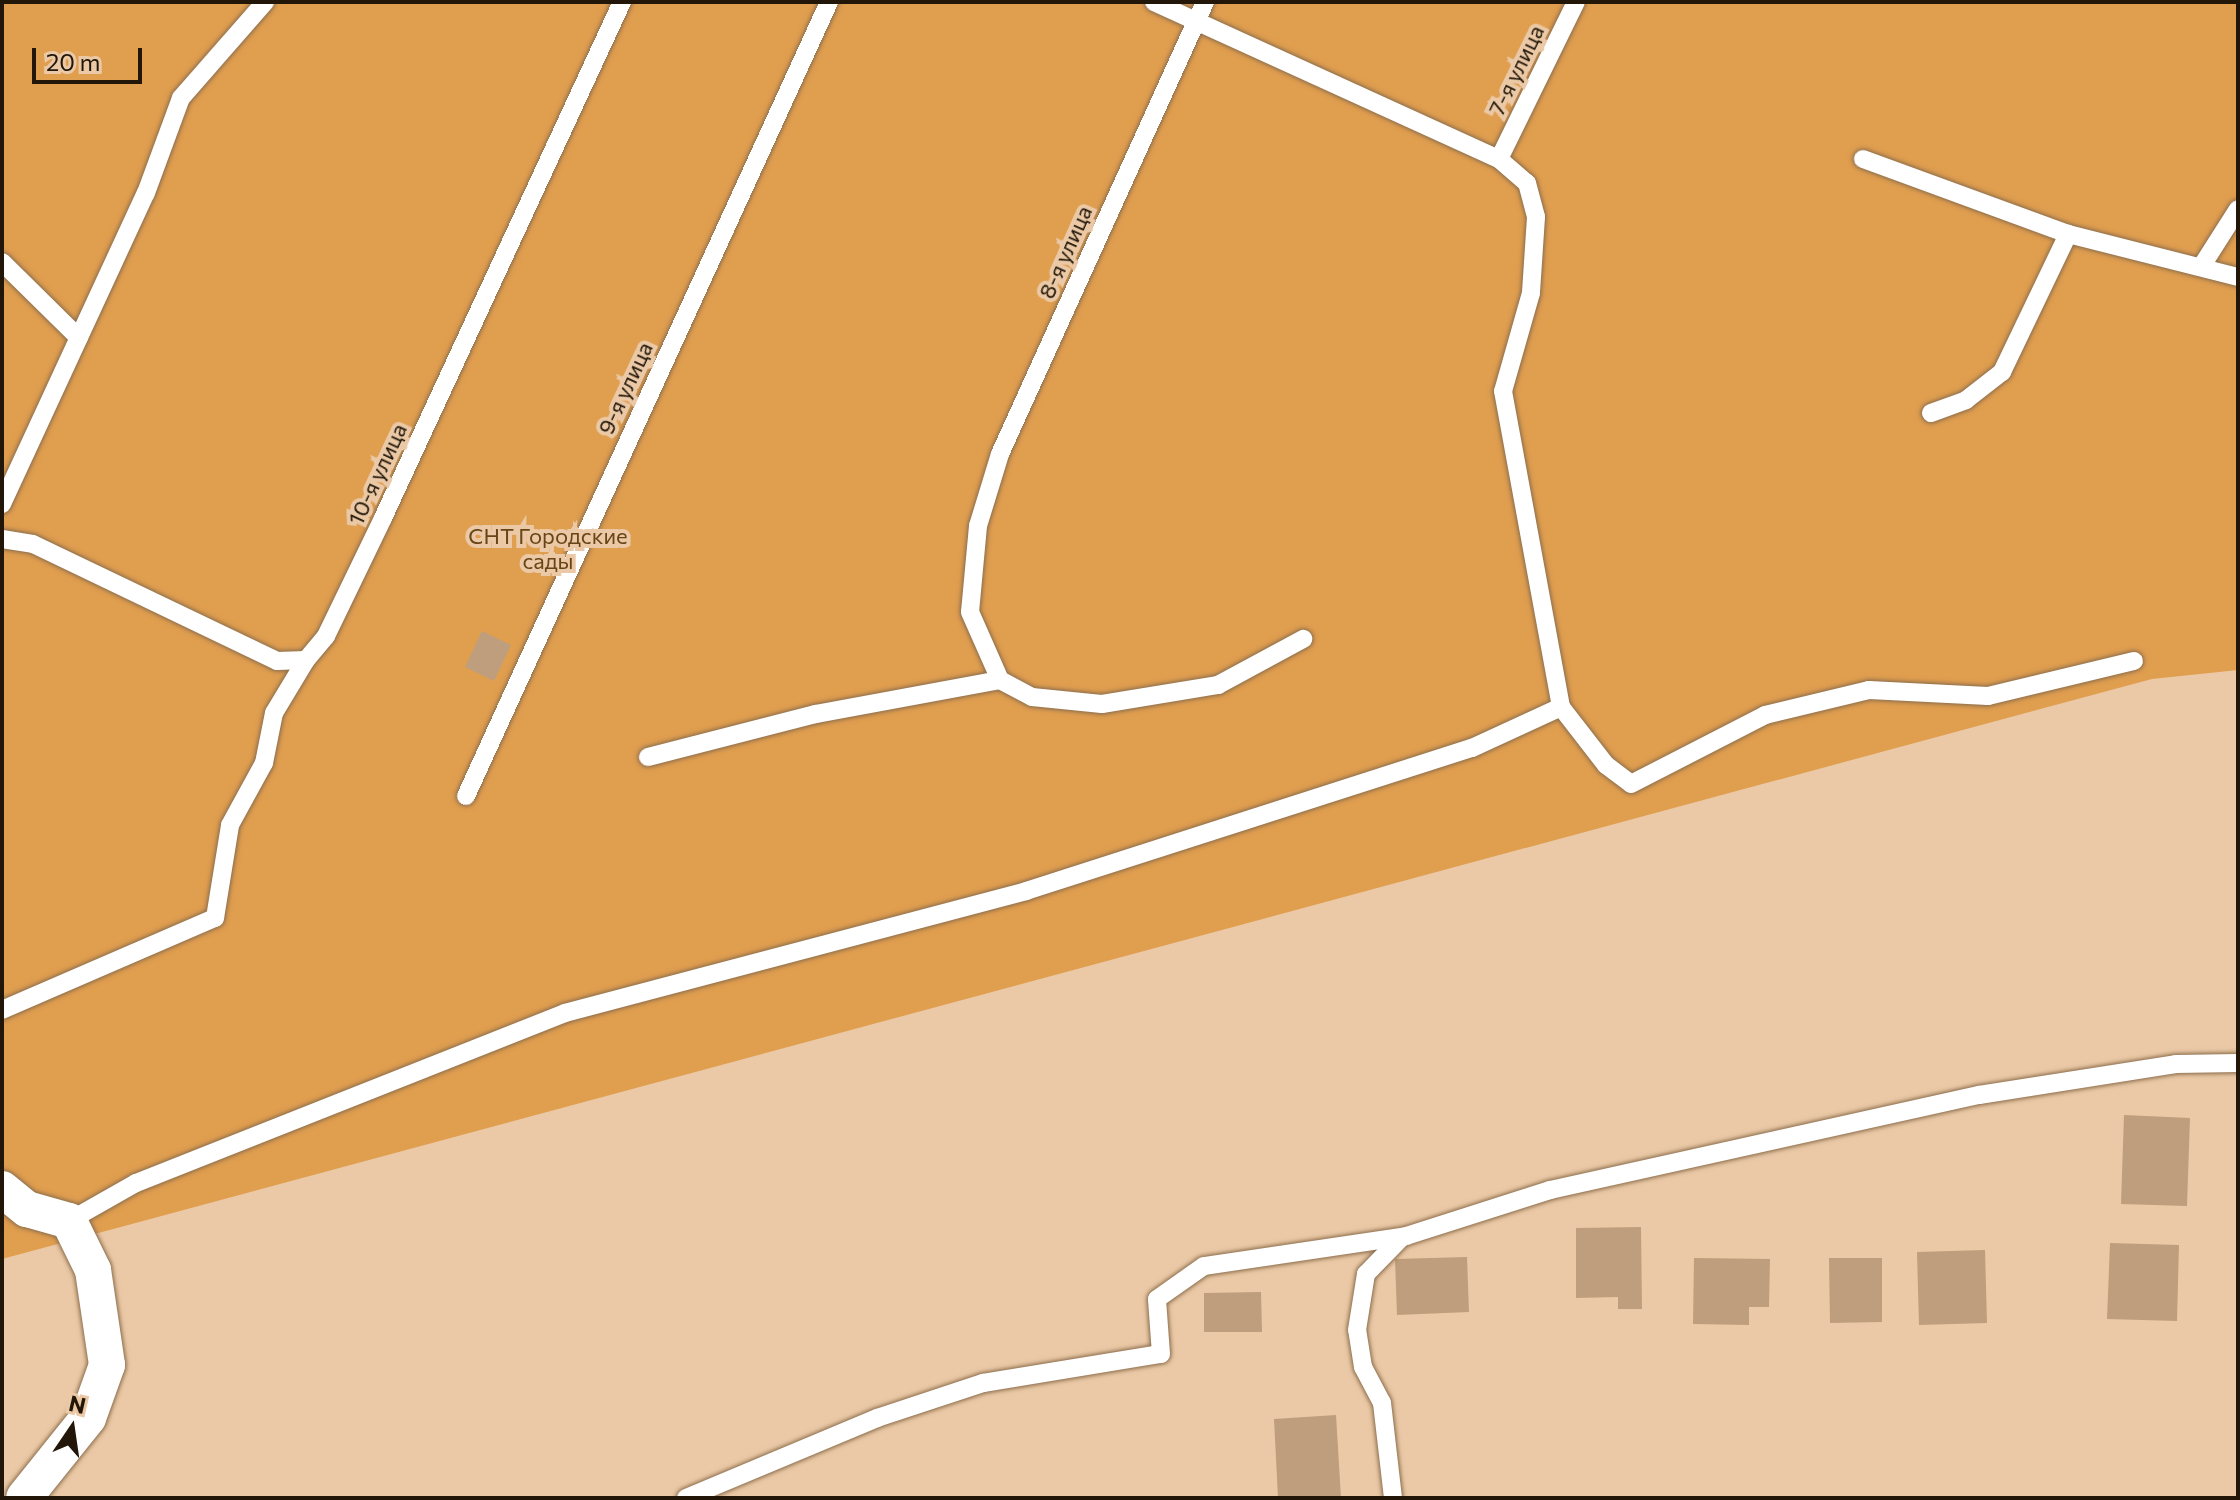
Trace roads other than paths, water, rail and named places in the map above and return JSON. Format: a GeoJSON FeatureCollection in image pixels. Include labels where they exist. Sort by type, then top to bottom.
{"type":"FeatureCollection","features":[{"type":"Feature","properties":{"kind":"street"},"geometry":{"type":"LineString","coordinates":[[2,1189],[27,1209],[69,1221],[93,1270],[107,1365],[88,1418],[24,1498]]}},
{"type":"Feature","properties":{"kind":"lane"},"geometry":{"type":"LineString","coordinates":[[2,504],[79,338],[181,98],[265,2]]}},
{"type":"Feature","properties":{"kind":"lane","name":"10-я улица"},"geometry":{"type":"LineString","coordinates":[[2,1010],[215,918],[230,825],[264,763],[274,713],[306,660],[326,636],[622,2]]}},
{"type":"Feature","properties":{"kind":"lane","name":"9-я улица"},"geometry":{"type":"LineString","coordinates":[[466,796],[829,2]]}},
{"type":"Feature","properties":{"kind":"lane"},"geometry":{"type":"LineString","coordinates":[[1154,2],[1499,159],[1527,183],[1536,217],[1531,293],[1503,391],[1561,707],[1606,765],[1631,784],[1765,715],[1869,690],[1988,696],[2134,661]]}},
{"type":"Feature","properties":{"kind":"lane","name":"8-я улица"},"geometry":{"type":"LineString","coordinates":[[1000,680],[970,612],[978,526],[1000,454],[1205,2]]}},
{"type":"Feature","properties":{"kind":"lane","name":"7-я улица"},"geometry":{"type":"LineString","coordinates":[[1499,159],[1576,2]]}},
{"type":"Feature","properties":{"kind":"lane"},"geometry":{"type":"LineString","coordinates":[[1863,159],[2068,234],[2203,264],[2238,277]]}},
{"type":"Feature","properties":{"kind":"lane"},"geometry":{"type":"LineString","coordinates":[[2203,264],[2238,209]]}},
{"type":"Feature","properties":{"kind":"lane"},"geometry":{"type":"LineString","coordinates":[[1931,413],[1966,400],[2002,372],[2068,234]]}},
{"type":"Feature","properties":{"kind":"lane"},"geometry":{"type":"LineString","coordinates":[[2,262],[79,338]]}},
{"type":"Feature","properties":{"kind":"lane"},"geometry":{"type":"LineString","coordinates":[[2,539],[33,544],[277,661],[306,660]]}},
{"type":"Feature","properties":{"kind":"lane"},"geometry":{"type":"LineString","coordinates":[[648,757],[1000,680],[1032,697],[1102,704],[1218,685],[1303,639]]}},
{"type":"Feature","properties":{"kind":"lane"},"geometry":{"type":"LineString","coordinates":[[69,1221],[136,1183],[565,1013],[1026,891],[1472,748],[1561,707]]}},
{"type":"Feature","properties":{"kind":"lane"},"geometry":{"type":"LineString","coordinates":[[686,1498],[877,1418],[983,1383],[1161,1354],[1157,1299],[1204,1266],[1406,1236],[1550,1190],[1979,1095],[2176,1064],[2238,1063]]}},
{"type":"Feature","properties":{"kind":"lane"},"geometry":{"type":"LineString","coordinates":[[1393,1498],[1382,1403],[1363,1367],[1357,1330],[1366,1274],[1378,1254],[1406,1236]]}},
{"type":"Feature","properties":{"kind":"park label","name":"СНТ Городские сады"},"geometry":{"type":"Point","coordinates":[548,548]}}]}
